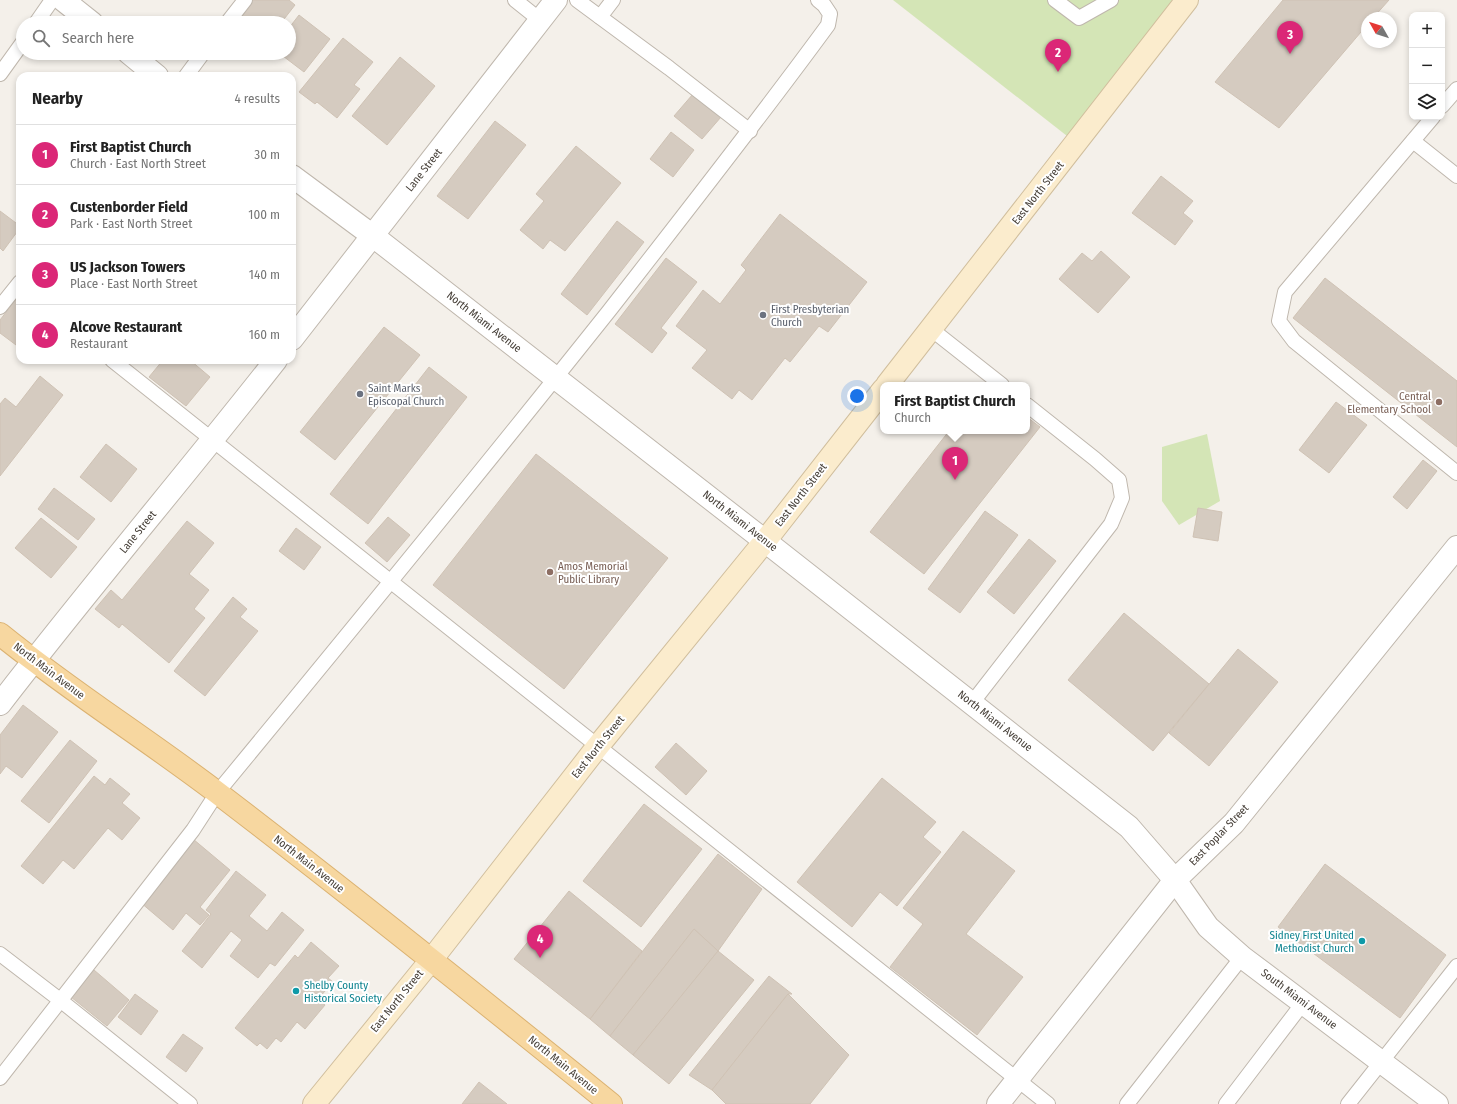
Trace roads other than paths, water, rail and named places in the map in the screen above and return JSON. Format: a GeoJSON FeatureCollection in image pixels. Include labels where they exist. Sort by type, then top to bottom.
{"type":"FeatureCollection","features":[{"type":"Feature","properties":{"kind":"main road","name":"East North Street"},"geometry":{"type":"LineString","coordinates":[[889,382],[1188,0]]}},
{"type":"Feature","properties":{"kind":"main road","name":"East North Street"},"geometry":{"type":"LineString","coordinates":[[314,1104],[432,960],[598,746],[766,541],[880,394]]}},
{"type":"Feature","properties":{"kind":"main road","name":"North Main Avenue"},"geometry":{"type":"LineString","coordinates":[[0,634],[33,661],[218,793],[432,960],[611,1104]]}},
{"type":"Feature","properties":{"kind":"street"},"geometry":{"type":"LineString","coordinates":[[63,0],[83,16]]}},
{"type":"Feature","properties":{"kind":"street","name":"Lane Street"},"geometry":{"type":"LineString","coordinates":[[296,334],[556,0]]}},
{"type":"Feature","properties":{"kind":"street"},"geometry":{"type":"LineString","coordinates":[[138,60],[152,72]]}},
{"type":"Feature","properties":{"kind":"street","name":"North Miami Avenue"},"geometry":{"type":"LineString","coordinates":[[296,179],[373,236],[766,541],[1129,826],[1175,880]]}},
{"type":"Feature","properties":{"kind":"street","name":"Lane Street"},"geometry":{"type":"LineString","coordinates":[[0,704],[273,364]]}},
{"type":"Feature","properties":{"kind":"street","name":"East Poplar Street"},"geometry":{"type":"LineString","coordinates":[[998,1104],[1016,1078],[1175,880],[1234,823],[1457,547]]}},
{"type":"Feature","properties":{"kind":"street","name":"South Miami Avenue"},"geometry":{"type":"LineString","coordinates":[[1175,880],[1208,927],[1242,957],[1382,1061],[1437,1104]]}},
{"type":"Feature","properties":{"kind":"lane"},"geometry":{"type":"LineString","coordinates":[[41,16],[52,0]]}},
{"type":"Feature","properties":{"kind":"lane"},"geometry":{"type":"LineString","coordinates":[[232,16],[245,0]]}},
{"type":"Feature","properties":{"kind":"lane"},"geometry":{"type":"LineString","coordinates":[[515,0],[540,20]]}},
{"type":"Feature","properties":{"kind":"lane"},"geometry":{"type":"LineString","coordinates":[[577,0],[669,68],[750,131]]}},
{"type":"Feature","properties":{"kind":"lane"},"geometry":{"type":"LineString","coordinates":[[600,17],[613,0]]}},
{"type":"Feature","properties":{"kind":"lane"},"geometry":{"type":"LineString","coordinates":[[1055,0],[1079,18],[1111,0]]}},
{"type":"Feature","properties":{"kind":"lane"},"geometry":{"type":"LineString","coordinates":[[0,1078],[194,830],[218,793],[556,378],[750,131],[828,25],[830,14],[821,2]]}},
{"type":"Feature","properties":{"kind":"lane"},"geometry":{"type":"LineString","coordinates":[[0,74],[16,52]]}},
{"type":"Feature","properties":{"kind":"lane"},"geometry":{"type":"LineString","coordinates":[[189,72],[199,60]]}},
{"type":"Feature","properties":{"kind":"lane"},"geometry":{"type":"LineString","coordinates":[[1445,103],[1457,89]]}},
{"type":"Feature","properties":{"kind":"lane"},"geometry":{"type":"LineString","coordinates":[[1430,120],[1285,292],[1279,321],[1294,341],[1457,473]]}},
{"type":"Feature","properties":{"kind":"lane"},"geometry":{"type":"LineString","coordinates":[[1413,141],[1457,176]]}},
{"type":"Feature","properties":{"kind":"lane"},"geometry":{"type":"LineString","coordinates":[[0,307],[16,288]]}},
{"type":"Feature","properties":{"kind":"lane"},"geometry":{"type":"LineString","coordinates":[[931,329],[998,382]]}},
{"type":"Feature","properties":{"kind":"lane"},"geometry":{"type":"LineString","coordinates":[[117,364],[1048,1104]]}},
{"type":"Feature","properties":{"kind":"lane"},"geometry":{"type":"LineString","coordinates":[[972,703],[1111,524],[1122,498],[1119,480],[1030,407]]}},
{"type":"Feature","properties":{"kind":"lane"},"geometry":{"type":"LineString","coordinates":[[0,954],[190,1104]]}},
{"type":"Feature","properties":{"kind":"lane"},"geometry":{"type":"LineString","coordinates":[[1127,1104],[1242,957]]}},
{"type":"Feature","properties":{"kind":"lane"},"geometry":{"type":"LineString","coordinates":[[1348,1104],[1457,966]]}},
{"type":"Feature","properties":{"kind":"lane"},"geometry":{"type":"LineString","coordinates":[[1226,1104],[1304,1003]]}},
{"type":"Feature","properties":{"kind":"place","name":"US Jackson Towers"},"geometry":{"type":"Point","coordinates":[1290,54]}},
{"type":"Feature","properties":{"kind":"place","name":"Custenborder Field"},"geometry":{"type":"Point","coordinates":[1058,72]}},
{"type":"Feature","properties":{"kind":"place","name":"First Presbyterian Church"},"geometry":{"type":"Point","coordinates":[763,315]}},
{"type":"Feature","properties":{"kind":"place","name":"Saint Marks Episcopal Church"},"geometry":{"type":"Point","coordinates":[360,394]}},
{"type":"Feature","properties":{"kind":"place","name":"Central Elementary School"},"geometry":{"type":"Point","coordinates":[1439,402]}},
{"type":"Feature","properties":{"kind":"place","name":"First Baptist Church"},"geometry":{"type":"Point","coordinates":[955,480]}},
{"type":"Feature","properties":{"kind":"place","name":"Amos Memorial Public Library"},"geometry":{"type":"Point","coordinates":[550,572]}},
{"type":"Feature","properties":{"kind":"place","name":"Sidney First United Methodist Church"},"geometry":{"type":"Point","coordinates":[1362,941]}},
{"type":"Feature","properties":{"kind":"place","name":"Alcove Restaurant"},"geometry":{"type":"Point","coordinates":[540,958]}},
{"type":"Feature","properties":{"kind":"place","name":"Shelby County Historical Society"},"geometry":{"type":"Point","coordinates":[296,991]}}]}
